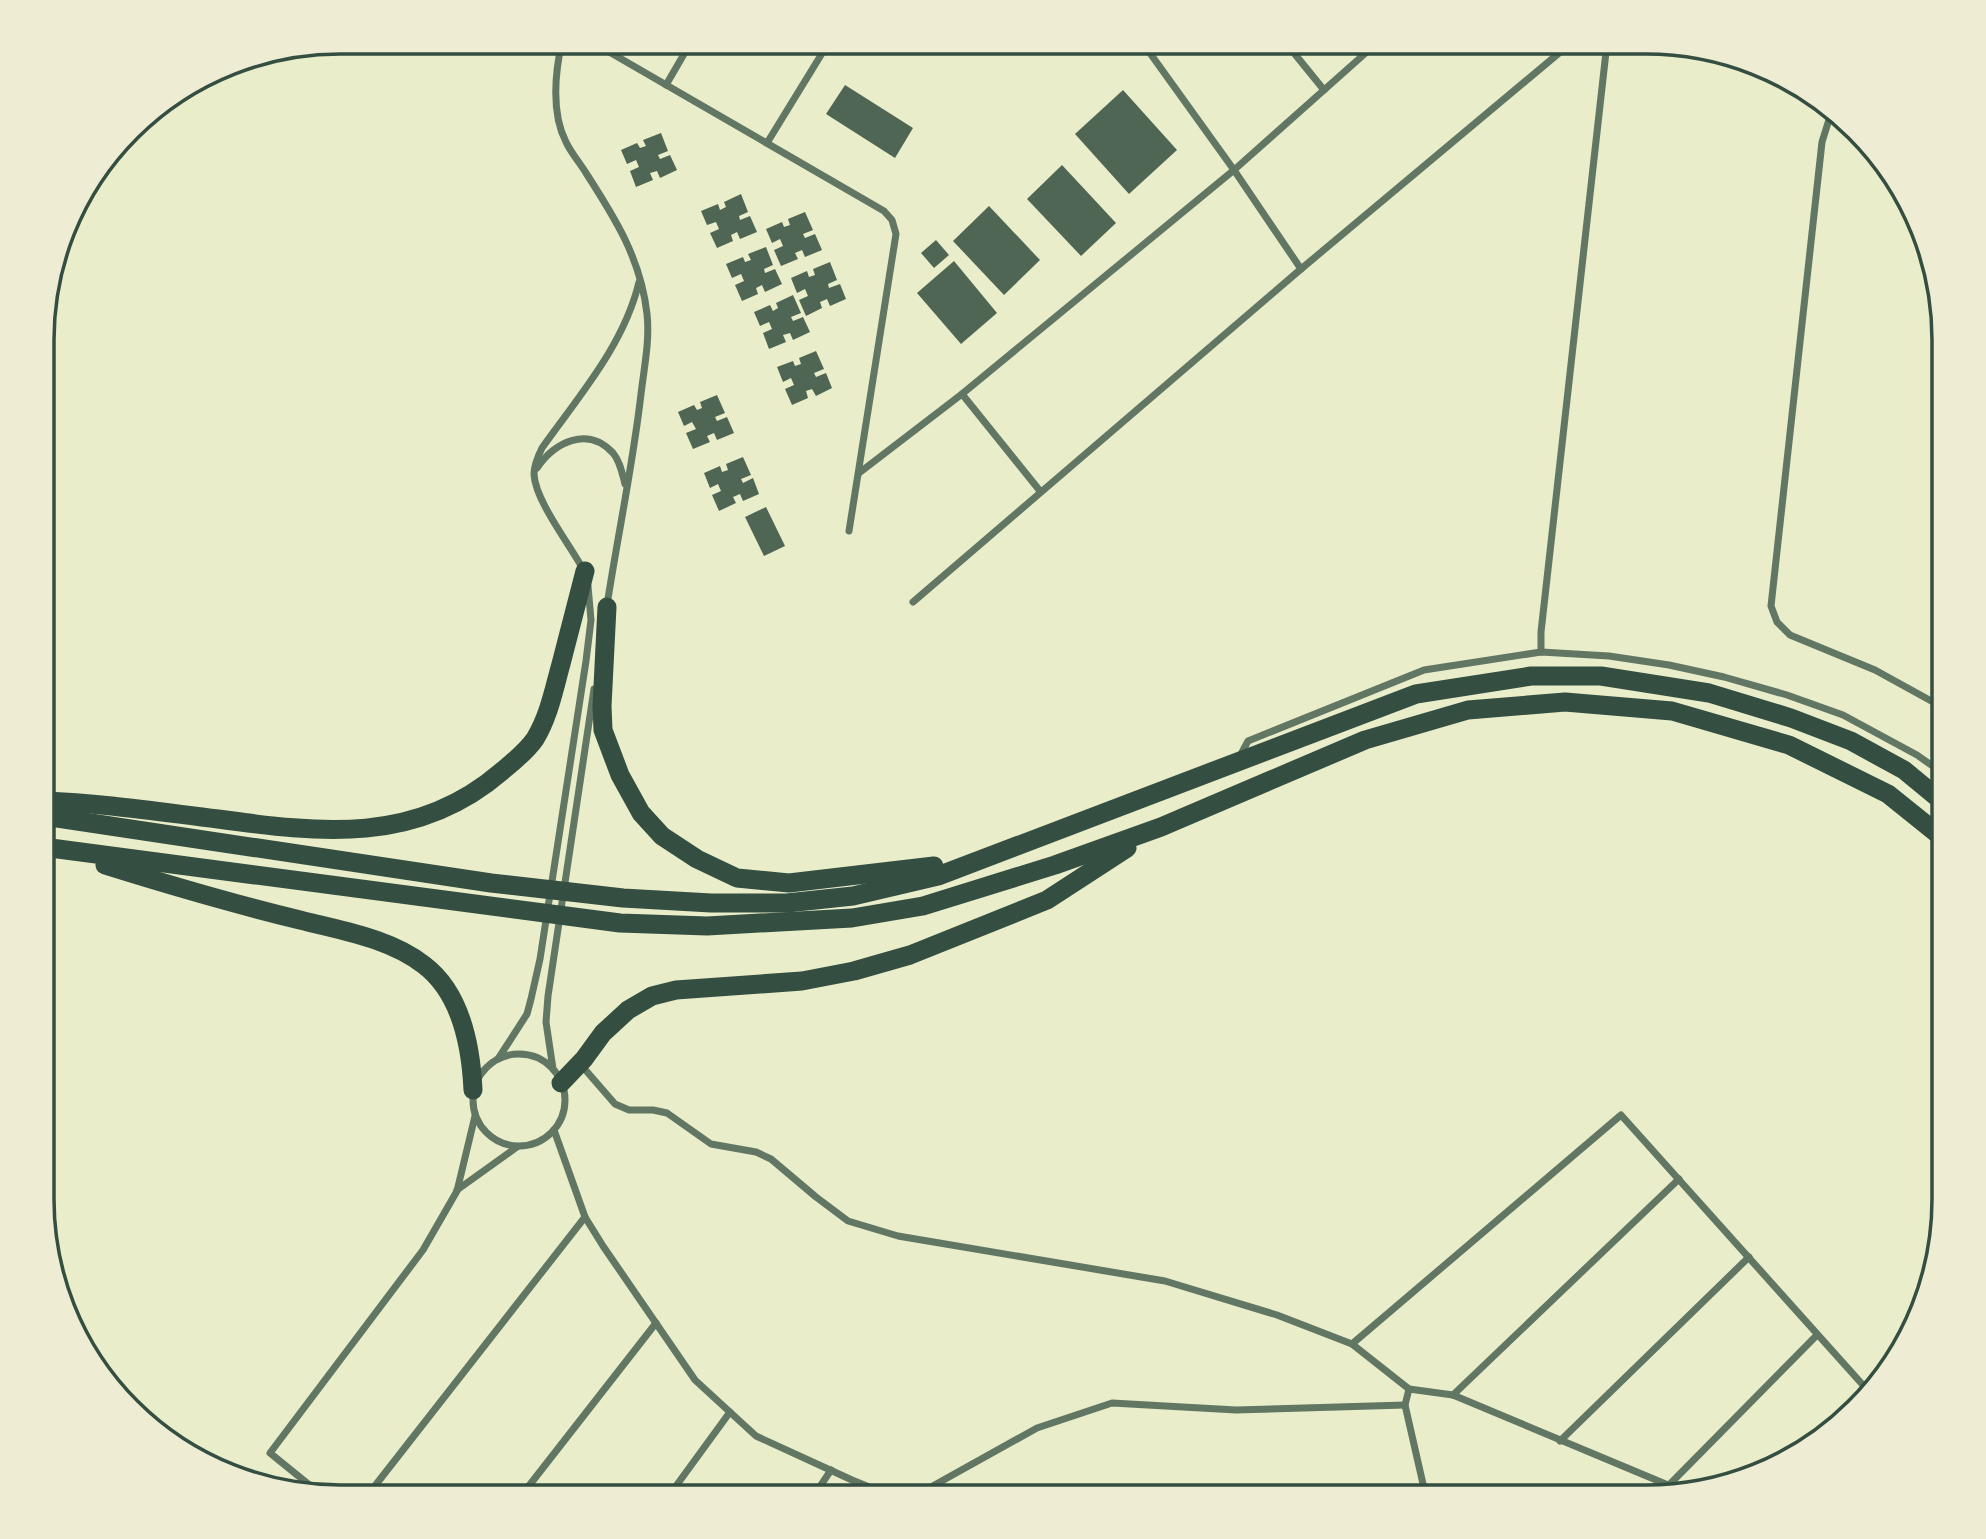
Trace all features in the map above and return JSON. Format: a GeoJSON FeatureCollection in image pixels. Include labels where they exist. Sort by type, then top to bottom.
{"type":"FeatureCollection","features":[{"type":"Feature","properties":{"kind":"highway"},"geometry":{"type":"LineString","coordinates":[[54,801],[297,830],[378,828],[411,821],[447,808],[489,783],[534,740],[550,707],[585,571]]}},
{"type":"Feature","properties":{"kind":"highway"},"geometry":{"type":"LineString","coordinates":[[607,607],[603,730],[620,775],[641,813],[662,836],[697,859],[737,878],[789,883],[987,859]]}},
{"type":"Feature","properties":{"kind":"highway"},"geometry":{"type":"LineString","coordinates":[[54,817],[491,883],[623,898],[711,903],[787,903],[853,896],[938,876],[1416,694],[1531,676],[1601,676],[1709,693],[1791,718],[1851,741],[1905,770],[1932,793]]}},
{"type":"Feature","properties":{"kind":"highway"},"geometry":{"type":"LineString","coordinates":[[54,849],[620,923],[707,926],[852,918],[923,906],[1055,865],[1161,827],[1365,740],[1468,710],[1564,702],[1672,711],[1790,745],[1888,794],[1932,829]]}},
{"type":"Feature","properties":{"kind":"highway"},"geometry":{"type":"LineString","coordinates":[[557,1076],[580,1063],[603,1033],[628,1010],[652,996],[676,990],[802,981],[854,971],[910,955],[1047,900],[1161,827]]}},
{"type":"Feature","properties":{"kind":"highway"},"geometry":{"type":"LineString","coordinates":[[54,850],[160,882],[343,930],[402,951],[425,965],[441,982],[455,1006],[469,1049],[474,1090]]}},
{"type":"Feature","properties":{"kind":"street"},"geometry":{"type":"LineString","coordinates":[[559,54],[556,91],[558,120],[565,141],[626,237],[634,258],[647,315],[646,352],[552,961],[546,1022],[557,1076],[565,1098],[564,1110],[554,1130],[536,1144],[517,1147],[491,1138],[481,1128],[472,1103],[482,1072],[498,1059],[527,1014],[540,959],[591,620],[585,571],[540,495],[534,473],[542,448],[614,346],[629,316],[639,281]]}},
{"type":"Feature","properties":{"kind":"street"},"geometry":{"type":"LineString","coordinates":[[613,54],[884,211],[892,220],[896,234],[849,531]]}},
{"type":"Feature","properties":{"kind":"street"},"geometry":{"type":"LineString","coordinates":[[666,85],[684,54]]}},
{"type":"Feature","properties":{"kind":"street"},"geometry":{"type":"LineString","coordinates":[[767,143],[822,54]]}},
{"type":"Feature","properties":{"kind":"street"},"geometry":{"type":"LineString","coordinates":[[1151,54],[1301,269]]}},
{"type":"Feature","properties":{"kind":"street"},"geometry":{"type":"LineString","coordinates":[[1295,54],[1324,90]]}},
{"type":"Feature","properties":{"kind":"street"},"geometry":{"type":"LineString","coordinates":[[859,473],[962,394],[1234,170],[1365,54]]}},
{"type":"Feature","properties":{"kind":"street"},"geometry":{"type":"LineString","coordinates":[[913,602],[1301,269],[1558,54]]}},
{"type":"Feature","properties":{"kind":"street"},"geometry":{"type":"LineString","coordinates":[[1541,652],[1541,632],[1605,54]]}},
{"type":"Feature","properties":{"kind":"street"},"geometry":{"type":"LineString","coordinates":[[1829,120],[1822,142],[1771,606],[1777,622],[1790,635],[1875,670],[1932,701]]}},
{"type":"Feature","properties":{"kind":"street"},"geometry":{"type":"LineString","coordinates":[[962,394],[1040,491]]}},
{"type":"Feature","properties":{"kind":"street"},"geometry":{"type":"LineString","coordinates":[[534,473],[543,459],[562,443],[589,440],[614,453],[627,488]]}},
{"type":"Feature","properties":{"kind":"street"},"geometry":{"type":"LineString","coordinates":[[1236,762],[1248,741],[1424,670],[1541,652],[1608,656],[1669,665],[1787,695],[1843,715],[1932,766]]}},
{"type":"Feature","properties":{"kind":"street"},"geometry":{"type":"LineString","coordinates":[[498,1059],[521,1054],[533,1056],[557,1076]]}},
{"type":"Feature","properties":{"kind":"street"},"geometry":{"type":"LineString","coordinates":[[580,1063],[615,1104],[629,1110],[667,1113],[711,1144],[756,1152],[771,1159],[848,1221],[898,1236],[1165,1281],[1278,1315],[1352,1344],[1409,1389],[1453,1395],[1666,1484]]}},
{"type":"Feature","properties":{"kind":"street"},"geometry":{"type":"LineString","coordinates":[[1352,1344],[1621,1115],[1863,1385]]}},
{"type":"Feature","properties":{"kind":"street"},"geometry":{"type":"LineString","coordinates":[[306,1482],[270,1453],[423,1250],[457,1191],[475,1116]]}},
{"type":"Feature","properties":{"kind":"street"},"geometry":{"type":"LineString","coordinates":[[554,1130],[585,1217],[695,1380],[756,1436],[865,1485]]}},
{"type":"Feature","properties":{"kind":"street"},"geometry":{"type":"LineString","coordinates":[[457,1191],[517,1147]]}},
{"type":"Feature","properties":{"kind":"street"},"geometry":{"type":"LineString","coordinates":[[1453,1395],[1679,1179]]}},
{"type":"Feature","properties":{"kind":"street"},"geometry":{"type":"LineString","coordinates":[[376,1485],[585,1217]]}},
{"type":"Feature","properties":{"kind":"street"},"geometry":{"type":"LineString","coordinates":[[1560,1441],[1749,1258]]}},
{"type":"Feature","properties":{"kind":"street"},"geometry":{"type":"LineString","coordinates":[[530,1485],[656,1324]]}},
{"type":"Feature","properties":{"kind":"street"},"geometry":{"type":"LineString","coordinates":[[1671,1483],[1817,1335]]}},
{"type":"Feature","properties":{"kind":"street"},"geometry":{"type":"LineString","coordinates":[[1409,1389],[1405,1405],[1425,1485]]}},
{"type":"Feature","properties":{"kind":"street"},"geometry":{"type":"LineString","coordinates":[[935,1485],[1037,1429],[1112,1403],[1236,1410],[1405,1405]]}},
{"type":"Feature","properties":{"kind":"street"},"geometry":{"type":"LineString","coordinates":[[677,1485],[730,1412]]}},
{"type":"Feature","properties":{"kind":"street"},"geometry":{"type":"LineString","coordinates":[[821,1485],[831,1471]]}},
{"type":"Feature","properties":{"kind":"building"},"geometry":{"type":"Polygon","coordinates":[[[845,85],[913,128],[895,158],[826,114],[845,85]]]}},
{"type":"Feature","properties":{"kind":"building"},"geometry":{"type":"Polygon","coordinates":[[[1123,90],[1177,150],[1129,194],[1075,134],[1123,90]]]}},
{"type":"Feature","properties":{"kind":"building"},"geometry":{"type":"Polygon","coordinates":[[[661,133],[668,151],[658,155],[660,159],[670,155],[677,170],[660,178],[657,171],[650,173],[653,180],[636,187],[630,171],[639,167],[636,160],[627,164],[621,150],[637,143],[640,148],[646,146],[643,140],[661,133]]]}},
{"type":"Feature","properties":{"kind":"building"},"geometry":{"type":"Polygon","coordinates":[[[1062,165],[1116,223],[1081,256],[1027,199],[1062,165]]]}},
{"type":"Feature","properties":{"kind":"building"},"geometry":{"type":"Polygon","coordinates":[[[741,194],[748,212],[739,216],[740,220],[750,216],[757,232],[740,239],[737,232],[731,235],[733,241],[717,248],[710,233],[719,229],[716,222],[707,225],[701,211],[718,204],[720,210],[726,207],[724,202],[741,194]]]}},
{"type":"Feature","properties":{"kind":"building"},"geometry":{"type":"Polygon","coordinates":[[[989,206],[1040,260],[1004,295],[953,241],[989,206]]]}},
{"type":"Feature","properties":{"kind":"building"},"geometry":{"type":"Polygon","coordinates":[[[805,212],[813,230],[803,234],[805,238],[815,234],[822,250],[805,257],[802,250],[795,253],[798,259],[781,266],[774,250],[783,246],[780,239],[772,243],[766,229],[782,222],[784,227],[790,225],[788,219],[805,212]]]}},
{"type":"Feature","properties":{"kind":"building"},"geometry":{"type":"Polygon","coordinates":[[[936,240],[949,255],[934,268],[921,253],[936,240]]]}},
{"type":"Feature","properties":{"kind":"building"},"geometry":{"type":"Polygon","coordinates":[[[766,247],[773,265],[764,269],[765,273],[775,269],[782,284],[765,292],[762,285],[756,288],[758,294],[742,301],[735,285],[744,281],[741,274],[732,278],[726,264],[743,257],[745,262],[751,260],[748,254],[766,247]]]}},
{"type":"Feature","properties":{"kind":"building"},"geometry":{"type":"Polygon","coordinates":[[[954,261],[997,313],[961,344],[917,293],[954,261]]]}},
{"type":"Feature","properties":{"kind":"building"},"geometry":{"type":"Polygon","coordinates":[[[830,262],[837,280],[828,284],[829,288],[840,284],[846,299],[830,306],[827,299],[820,302],[822,308],[806,316],[799,300],[808,296],[805,289],[797,293],[791,278],[807,271],[809,277],[815,275],[813,269],[830,262]]]}},
{"type":"Feature","properties":{"kind":"building"},"geometry":{"type":"Polygon","coordinates":[[[793,295],[801,313],[791,317],[793,321],[803,317],[810,332],[793,340],[790,333],[783,335],[786,342],[769,349],[763,333],[772,329],[769,322],[760,326],[754,312],[770,305],[773,311],[778,308],[776,303],[793,295]]]}},
{"type":"Feature","properties":{"kind":"building"},"geometry":{"type":"Polygon","coordinates":[[[816,351],[824,369],[814,373],[816,377],[826,373],[832,388],[816,396],[812,389],[806,391],[808,398],[792,405],[785,389],[794,385],[791,378],[783,382],[777,367],[793,361],[795,366],[801,364],[799,358],[816,351]]]}},
{"type":"Feature","properties":{"kind":"building"},"geometry":{"type":"Polygon","coordinates":[[[717,395],[725,413],[715,417],[717,421],[727,417],[734,433],[717,440],[714,433],[707,436],[710,442],[693,449],[686,433],[696,429],[692,422],[684,426],[678,412],[694,405],[697,410],[702,408],[700,402],[717,395]]]}},
{"type":"Feature","properties":{"kind":"building"},"geometry":{"type":"Polygon","coordinates":[[[743,457],[751,475],[741,479],[743,483],[753,478],[759,494],[743,501],[740,494],[733,497],[736,503],[719,511],[712,495],[721,491],[718,484],[710,488],[704,473],[720,466],[722,472],[728,470],[726,464],[743,457]]]}},
{"type":"Feature","properties":{"kind":"building"},"geometry":{"type":"Polygon","coordinates":[[[766,507],[785,546],[764,556],[745,517],[766,507]]]}}]}
